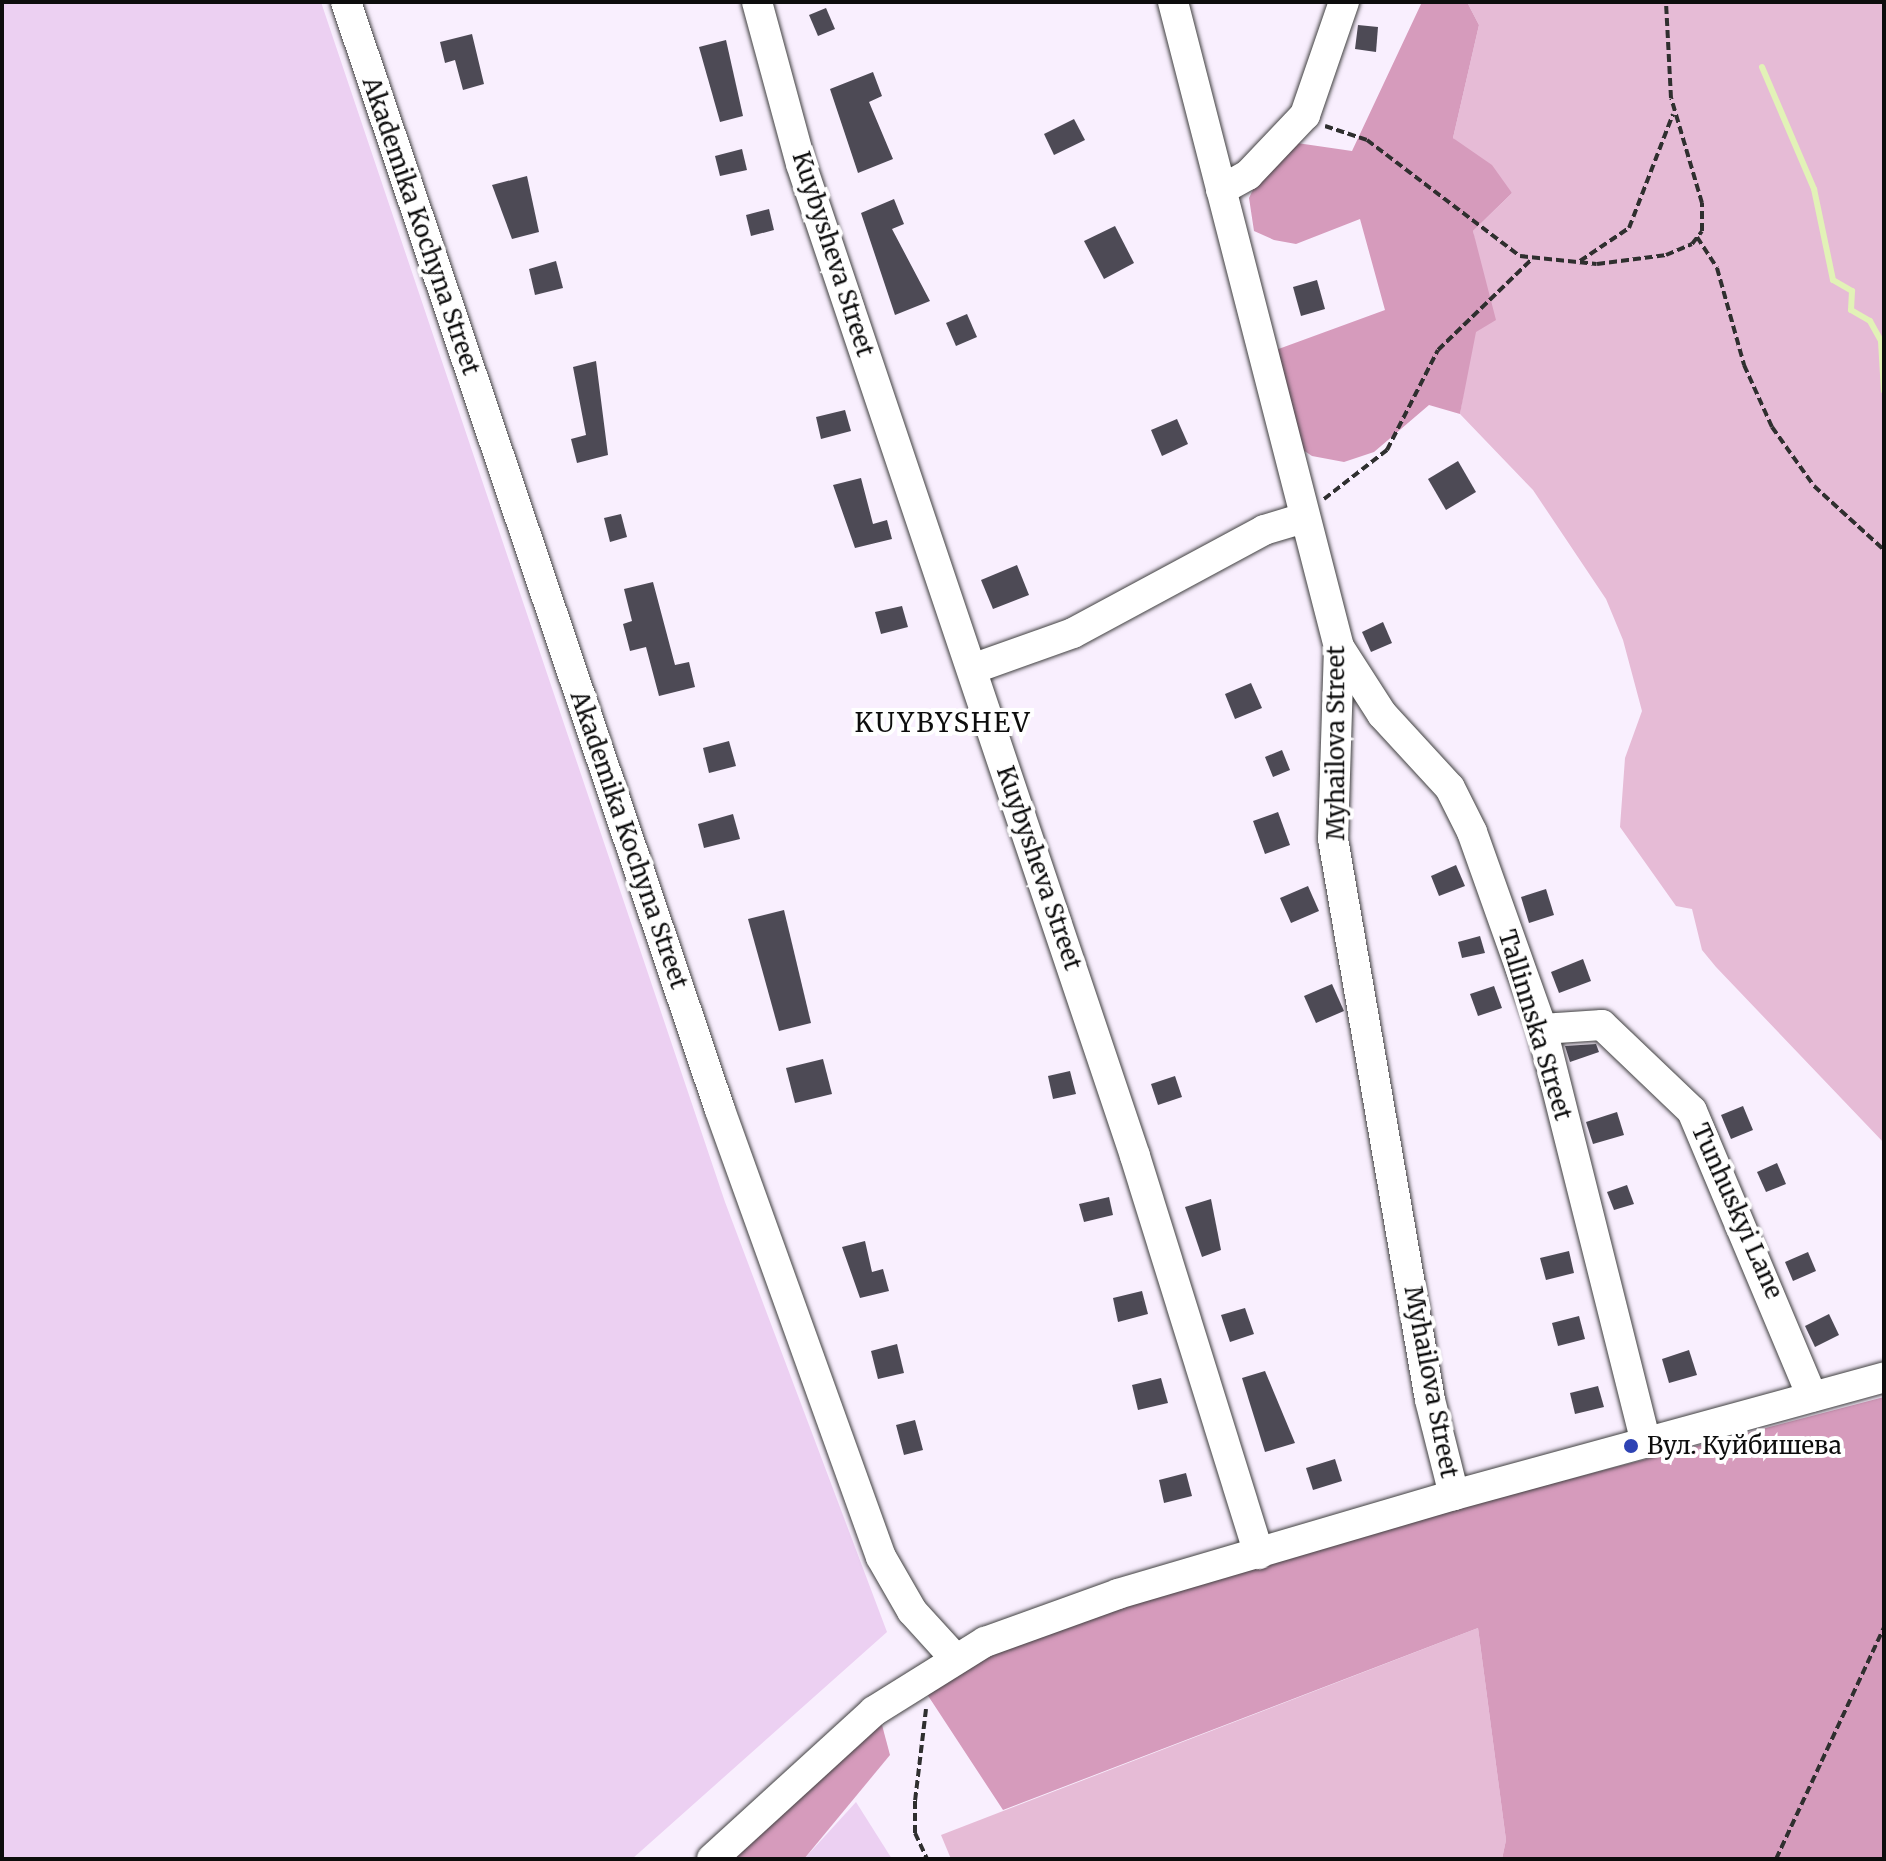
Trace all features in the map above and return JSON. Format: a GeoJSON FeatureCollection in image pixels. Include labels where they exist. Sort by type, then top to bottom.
{"type":"FeatureCollection","features":[{"type":"Feature","properties":{"kind":"street","name":"Akademika Kochyna Street"},"geometry":{"type":"LineString","coordinates":[[346,2],[720,1110],[881,1557],[912,1611],[953,1656]]}},
{"type":"Feature","properties":{"kind":"street","name":"Kuybysheva Street"},"geometry":{"type":"LineString","coordinates":[[757,2],[801,164],[972,669],[1259,1554]]}},
{"type":"Feature","properties":{"kind":"street","name":"Myhailova Street"},"geometry":{"type":"LineString","coordinates":[[1173,2],[1339,647],[1333,839],[1430,1400],[1454,1495]]}},
{"type":"Feature","properties":{"kind":"street"},"geometry":{"type":"LineString","coordinates":[[1221,190],[1248,175],[1299,123],[1317,92],[1344,2]]}},
{"type":"Feature","properties":{"kind":"street"},"geometry":{"type":"LineString","coordinates":[[972,669],[1073,633],[1264,530],[1303,516]]}},
{"type":"Feature","properties":{"kind":"street","name":"Tallinnska Street"},"geometry":{"type":"LineString","coordinates":[[1339,647],[1382,714],[1462,808],[1542,1029],[1646,1442]]}},
{"type":"Feature","properties":{"kind":"street","name":"Tunhuskyi Lane"},"geometry":{"type":"LineString","coordinates":[[1542,1029],[1602,1025],[1692,1111],[1812,1397]]}},
{"type":"Feature","properties":{"kind":"street"},"geometry":{"type":"LineString","coordinates":[[712,1859],[917,1680],[953,1656],[1089,1603],[1454,1495],[1884,1377]]}},
{"type":"Feature","properties":{"kind":"path"},"geometry":{"type":"LineString","coordinates":[[1666,2],[1673,110],[1702,203],[1697,237],[1717,268],[1744,365],[1772,427],[1814,486],[1884,550]]}},
{"type":"Feature","properties":{"kind":"path"},"geometry":{"type":"LineString","coordinates":[[1578,262],[1629,228],[1673,110]]}},
{"type":"Feature","properties":{"kind":"path"},"geometry":{"type":"LineString","coordinates":[[1299,123],[1367,140],[1426,191],[1520,256],[1578,262],[1666,255],[1697,237]]}},
{"type":"Feature","properties":{"kind":"path"},"geometry":{"type":"LineString","coordinates":[[1303,516],[1387,450],[1438,350],[1533,258]]}},
{"type":"Feature","properties":{"kind":"path"},"geometry":{"type":"LineString","coordinates":[[1776,1859],[1884,1627]]}},
{"type":"Feature","properties":{"kind":"path"},"geometry":{"type":"LineString","coordinates":[[917,1680],[926,1709],[915,1833],[927,1859]]}},
{"type":"Feature","properties":{"kind":"shaded area"},"geometry":{"type":"Polygon","coordinates":[[[2,2],[321,2],[725,1202],[887,1632],[632,1859],[2,1859],[2,2]]]}},
{"type":"Feature","properties":{"kind":"shaded area"},"geometry":{"type":"Polygon","coordinates":[[[1422,2],[1467,2],[1479,25],[1453,138],[1492,165],[1512,193],[1473,231],[1496,320],[1476,332],[1460,414],[1429,405],[1374,452],[1344,462],[1312,456],[1300,448],[1273,351],[1385,310],[1360,219],[1296,244],[1274,240],[1254,231],[1249,198],[1261,173],[1297,143],[1352,151],[1422,2]]]}},
{"type":"Feature","properties":{"kind":"shaded area"},"geometry":{"type":"Polygon","coordinates":[[[1467,2],[1884,2],[1884,1143],[1716,967],[1702,950],[1692,909],[1676,906],[1620,827],[1625,758],[1642,711],[1623,640],[1606,599],[1533,490],[1460,414],[1482,281],[1473,231],[1512,193],[1453,138],[1479,25],[1467,2]]]}},
{"type":"Feature","properties":{"kind":"shaded area"},"geometry":{"type":"Polygon","coordinates":[[[1884,1397],[1884,1859],[1502,1859],[1506,1840],[1478,1628],[1003,1810],[923,1688],[1016,1636],[1264,1559],[1884,1397]]]}},
{"type":"Feature","properties":{"kind":"shaded area"},"geometry":{"type":"Polygon","coordinates":[[[1478,1628],[1506,1840],[1502,1859],[951,1859],[941,1835],[1478,1628]]]}},
{"type":"Feature","properties":{"kind":"shaded area"},"geometry":{"type":"Polygon","coordinates":[[[882,1725],[890,1755],[804,1859],[723,1859],[841,1751],[882,1725]]]}},
{"type":"Feature","properties":{"kind":"shaded area"},"geometry":{"type":"Polygon","coordinates":[[[856,1802],[892,1859],[804,1859],[856,1802]]]}},
{"type":"Feature","properties":{"kind":"building"},"geometry":{"type":"Polygon","coordinates":[[[826,8],[835,29],[818,36],[809,15],[826,8]]]}},
{"type":"Feature","properties":{"kind":"building"},"geometry":{"type":"Polygon","coordinates":[[[1358,25],[1378,27],[1376,52],[1355,49],[1358,25]]]}},
{"type":"Feature","properties":{"kind":"building"},"geometry":{"type":"Polygon","coordinates":[[[472,34],[484,84],[463,90],[455,60],[445,63],[440,42],[472,34]]]}},
{"type":"Feature","properties":{"kind":"building"},"geometry":{"type":"Polygon","coordinates":[[[726,40],[743,116],[720,122],[699,47],[726,40]]]}},
{"type":"Feature","properties":{"kind":"building"},"geometry":{"type":"Polygon","coordinates":[[[873,72],[882,96],[869,102],[893,159],[858,173],[830,89],[873,72]]]}},
{"type":"Feature","properties":{"kind":"building"},"geometry":{"type":"Polygon","coordinates":[[[1074,119],[1085,140],[1054,155],[1044,134],[1074,119]]]}},
{"type":"Feature","properties":{"kind":"building"},"geometry":{"type":"Polygon","coordinates":[[[742,149],[747,170],[720,176],[715,156],[742,149]]]}},
{"type":"Feature","properties":{"kind":"building"},"geometry":{"type":"Polygon","coordinates":[[[527,176],[539,232],[512,239],[492,185],[527,176]]]}},
{"type":"Feature","properties":{"kind":"building"},"geometry":{"type":"Polygon","coordinates":[[[894,199],[904,224],[892,229],[930,301],[895,315],[861,213],[894,199]]]}},
{"type":"Feature","properties":{"kind":"building"},"geometry":{"type":"Polygon","coordinates":[[[769,209],[774,230],[751,236],[746,215],[769,209]]]}},
{"type":"Feature","properties":{"kind":"building"},"geometry":{"type":"Polygon","coordinates":[[[1115,226],[1134,263],[1104,279],[1084,241],[1115,226]]]}},
{"type":"Feature","properties":{"kind":"building"},"geometry":{"type":"Polygon","coordinates":[[[556,261],[563,288],[535,295],[529,269],[556,261]]]}},
{"type":"Feature","properties":{"kind":"building"},"geometry":{"type":"Polygon","coordinates":[[[1317,280],[1325,309],[1301,316],[1293,287],[1317,280]]]}},
{"type":"Feature","properties":{"kind":"building"},"geometry":{"type":"Polygon","coordinates":[[[967,314],[977,337],[956,346],[946,323],[967,314]]]}},
{"type":"Feature","properties":{"kind":"building"},"geometry":{"type":"Polygon","coordinates":[[[596,361],[608,455],[577,463],[571,439],[586,435],[573,367],[596,361]]]}},
{"type":"Feature","properties":{"kind":"building"},"geometry":{"type":"Polygon","coordinates":[[[845,410],[851,431],[821,439],[816,417],[845,410]]]}},
{"type":"Feature","properties":{"kind":"building"},"geometry":{"type":"Polygon","coordinates":[[[1177,419],[1188,444],[1162,456],[1151,430],[1177,419]]]}},
{"type":"Feature","properties":{"kind":"building"},"geometry":{"type":"Polygon","coordinates":[[[1458,461],[1476,492],[1446,510],[1428,479],[1458,461]]]}},
{"type":"Feature","properties":{"kind":"building"},"geometry":{"type":"Polygon","coordinates":[[[861,478],[873,524],[887,520],[892,539],[855,548],[833,485],[861,478]]]}},
{"type":"Feature","properties":{"kind":"building"},"geometry":{"type":"Polygon","coordinates":[[[621,514],[627,537],[610,542],[604,518],[621,514]]]}},
{"type":"Feature","properties":{"kind":"building"},"geometry":{"type":"Polygon","coordinates":[[[1017,565],[1029,595],[993,609],[981,580],[1017,565]]]}},
{"type":"Feature","properties":{"kind":"building"},"geometry":{"type":"Polygon","coordinates":[[[653,582],[675,665],[689,662],[695,687],[659,696],[646,647],[630,651],[623,624],[632,621],[624,589],[653,582]]]}},
{"type":"Feature","properties":{"kind":"building"},"geometry":{"type":"Polygon","coordinates":[[[902,606],[908,627],[881,634],[875,612],[902,606]]]}},
{"type":"Feature","properties":{"kind":"building"},"geometry":{"type":"Polygon","coordinates":[[[1383,622],[1392,643],[1371,652],[1362,632],[1383,622]]]}},
{"type":"Feature","properties":{"kind":"building"},"geometry":{"type":"Polygon","coordinates":[[[1251,683],[1262,708],[1235,719],[1225,694],[1251,683]]]}},
{"type":"Feature","properties":{"kind":"building"},"geometry":{"type":"Polygon","coordinates":[[[729,741],[736,766],[709,773],[703,748],[729,741]]]}},
{"type":"Feature","properties":{"kind":"building"},"geometry":{"type":"Polygon","coordinates":[[[1282,750],[1290,770],[1273,777],[1265,757],[1282,750]]]}},
{"type":"Feature","properties":{"kind":"building"},"geometry":{"type":"Polygon","coordinates":[[[1278,812],[1290,845],[1265,854],[1253,821],[1278,812]]]}},
{"type":"Feature","properties":{"kind":"building"},"geometry":{"type":"Polygon","coordinates":[[[733,814],[740,839],[704,848],[698,824],[733,814]]]}},
{"type":"Feature","properties":{"kind":"building"},"geometry":{"type":"Polygon","coordinates":[[[1456,865],[1465,886],[1439,896],[1431,876],[1456,865]]]}},
{"type":"Feature","properties":{"kind":"building"},"geometry":{"type":"Polygon","coordinates":[[[1308,886],[1319,911],[1291,923],[1280,898],[1308,886]]]}},
{"type":"Feature","properties":{"kind":"building"},"geometry":{"type":"Polygon","coordinates":[[[1546,889],[1554,915],[1529,923],[1521,897],[1546,889]]]}},
{"type":"Feature","properties":{"kind":"building"},"geometry":{"type":"Polygon","coordinates":[[[784,910],[811,1023],[779,1031],[748,919],[784,910]]]}},
{"type":"Feature","properties":{"kind":"building"},"geometry":{"type":"Polygon","coordinates":[[[1480,936],[1485,953],[1462,958],[1458,942],[1480,936]]]}},
{"type":"Feature","properties":{"kind":"building"},"geometry":{"type":"Polygon","coordinates":[[[1583,959],[1591,981],[1559,993],[1551,972],[1583,959]]]}},
{"type":"Feature","properties":{"kind":"building"},"geometry":{"type":"Polygon","coordinates":[[[1332,984],[1344,1011],[1316,1023],[1304,996],[1332,984]]]}},
{"type":"Feature","properties":{"kind":"building"},"geometry":{"type":"Polygon","coordinates":[[[1494,986],[1502,1008],[1478,1016],[1470,994],[1494,986]]]}},
{"type":"Feature","properties":{"kind":"building"},"geometry":{"type":"Polygon","coordinates":[[[1596,1044],[1599,1052],[1570,1062],[1565,1046],[1596,1044]]]}},
{"type":"Feature","properties":{"kind":"building"},"geometry":{"type":"Polygon","coordinates":[[[823,1059],[832,1094],[795,1103],[786,1068],[823,1059]]]}},
{"type":"Feature","properties":{"kind":"building"},"geometry":{"type":"Polygon","coordinates":[[[1070,1071],[1076,1094],[1053,1099],[1048,1076],[1070,1071]]]}},
{"type":"Feature","properties":{"kind":"building"},"geometry":{"type":"Polygon","coordinates":[[[1175,1076],[1182,1097],[1158,1105],[1151,1084],[1175,1076]]]}},
{"type":"Feature","properties":{"kind":"building"},"geometry":{"type":"Polygon","coordinates":[[[1743,1106],[1753,1130],[1731,1139],[1721,1115],[1743,1106]]]}},
{"type":"Feature","properties":{"kind":"building"},"geometry":{"type":"Polygon","coordinates":[[[1617,1112],[1624,1135],[1593,1144],[1586,1122],[1617,1112]]]}},
{"type":"Feature","properties":{"kind":"building"},"geometry":{"type":"Polygon","coordinates":[[[1777,1163],[1786,1184],[1766,1192],[1757,1172],[1777,1163]]]}},
{"type":"Feature","properties":{"kind":"building"},"geometry":{"type":"Polygon","coordinates":[[[1627,1185],[1634,1204],[1614,1210],[1607,1192],[1627,1185]]]}},
{"type":"Feature","properties":{"kind":"building"},"geometry":{"type":"Polygon","coordinates":[[[1109,1197],[1113,1215],[1084,1222],[1079,1204],[1109,1197]]]}},
{"type":"Feature","properties":{"kind":"building"},"geometry":{"type":"Polygon","coordinates":[[[1211,1199],[1221,1250],[1202,1257],[1185,1207],[1211,1199]]]}},
{"type":"Feature","properties":{"kind":"building"},"geometry":{"type":"Polygon","coordinates":[[[865,1241],[872,1272],[883,1269],[889,1291],[860,1298],[842,1247],[865,1241]]]}},
{"type":"Feature","properties":{"kind":"building"},"geometry":{"type":"Polygon","coordinates":[[[1569,1251],[1574,1273],[1546,1280],[1540,1258],[1569,1251]]]}},
{"type":"Feature","properties":{"kind":"building"},"geometry":{"type":"Polygon","coordinates":[[[1808,1252],[1816,1271],[1793,1281],[1785,1262],[1808,1252]]]}},
{"type":"Feature","properties":{"kind":"building"},"geometry":{"type":"Polygon","coordinates":[[[1142,1291],[1148,1314],[1118,1322],[1113,1298],[1142,1291]]]}},
{"type":"Feature","properties":{"kind":"building"},"geometry":{"type":"Polygon","coordinates":[[[1245,1308],[1254,1334],[1230,1342],[1221,1315],[1245,1308]]]}},
{"type":"Feature","properties":{"kind":"building"},"geometry":{"type":"Polygon","coordinates":[[[1829,1314],[1839,1335],[1815,1347],[1805,1326],[1829,1314]]]}},
{"type":"Feature","properties":{"kind":"building"},"geometry":{"type":"Polygon","coordinates":[[[1579,1316],[1585,1339],[1558,1346],[1552,1323],[1579,1316]]]}},
{"type":"Feature","properties":{"kind":"building"},"geometry":{"type":"Polygon","coordinates":[[[897,1344],[904,1373],[878,1379],[871,1351],[897,1344]]]}},
{"type":"Feature","properties":{"kind":"building"},"geometry":{"type":"Polygon","coordinates":[[[1689,1350],[1697,1375],[1669,1383],[1662,1359],[1689,1350]]]}},
{"type":"Feature","properties":{"kind":"building"},"geometry":{"type":"Polygon","coordinates":[[[1265,1371],[1295,1443],[1265,1452],[1242,1378],[1265,1371]]]}},
{"type":"Feature","properties":{"kind":"building"},"geometry":{"type":"Polygon","coordinates":[[[1161,1378],[1168,1403],[1138,1410],[1132,1385],[1161,1378]]]}},
{"type":"Feature","properties":{"kind":"building"},"geometry":{"type":"Polygon","coordinates":[[[1598,1386],[1604,1407],[1575,1414],[1570,1393],[1598,1386]]]}},
{"type":"Feature","properties":{"kind":"building"},"geometry":{"type":"Polygon","coordinates":[[[915,1420],[923,1450],[904,1455],[896,1425],[915,1420]]]}},
{"type":"Feature","properties":{"kind":"building"},"geometry":{"type":"Polygon","coordinates":[[[1335,1459],[1342,1481],[1313,1490],[1306,1468],[1335,1459]]]}},
{"type":"Feature","properties":{"kind":"building"},"geometry":{"type":"Polygon","coordinates":[[[1186,1473],[1192,1496],[1164,1503],[1159,1480],[1186,1473]]]}},
{"type":"Feature","properties":{"kind":"waterway"},"geometry":{"type":"LineString","coordinates":[[1762,67],[1814,189],[1833,280],[1852,291],[1851,310],[1870,321],[1881,341],[1884,391]]}},
{"type":"Feature","properties":{"kind":"place","name":"Вул. Куйбишева"},"geometry":{"type":"Point","coordinates":[1631,1446]}},
{"type":"Feature","properties":{"kind":"district","name":"KUYBYSHEV"},"geometry":{"type":"Point","coordinates":[943,723]}}]}
